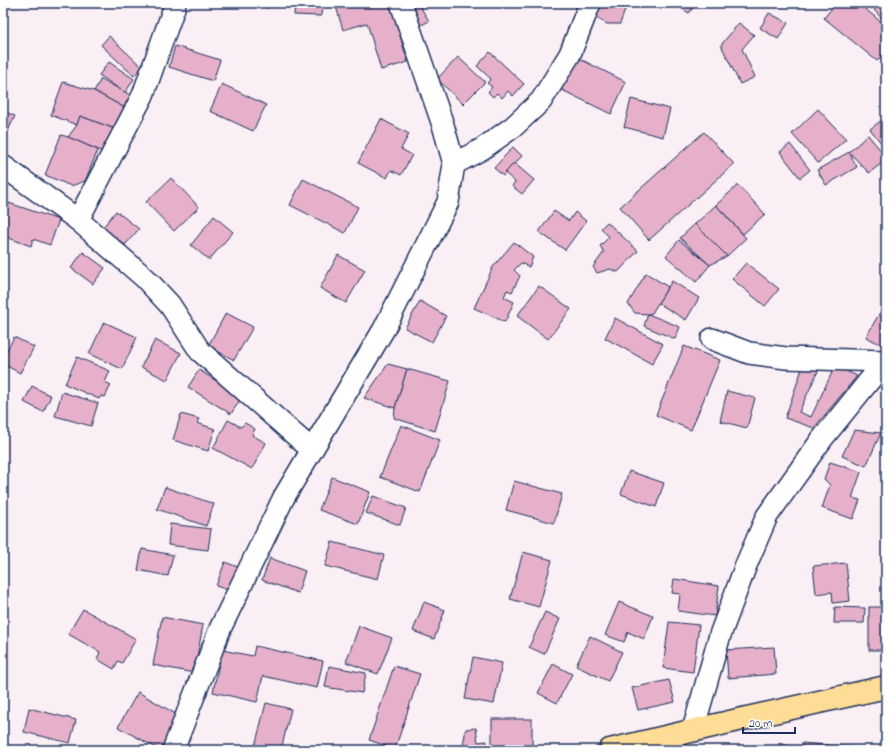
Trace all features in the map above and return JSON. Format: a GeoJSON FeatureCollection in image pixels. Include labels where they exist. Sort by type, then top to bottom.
{"type":"FeatureCollection","features":[{"type":"Feature","properties":{"kind":"main road"},"geometry":{"type":"LineString","coordinates":[[610,750],[886,687]]}},
{"type":"Feature","properties":{"kind":"street"},"geometry":{"type":"LineString","coordinates":[[78,220],[143,95],[175,3]]}},
{"type":"Feature","properties":{"kind":"street"},"geometry":{"type":"LineString","coordinates":[[173,750],[220,630],[284,497],[384,329],[448,202],[454,164],[443,124],[401,3]]}},
{"type":"Feature","properties":{"kind":"street"},"geometry":{"type":"LineString","coordinates":[[454,164],[482,149],[513,127],[541,101],[570,54],[590,3]]}},
{"type":"Feature","properties":{"kind":"street"},"geometry":{"type":"LineString","coordinates":[[3,166],[78,220],[145,278],[170,305],[200,351],[312,450]]}},
{"type":"Feature","properties":{"kind":"street"},"geometry":{"type":"LineString","coordinates":[[712,339],[749,353],[786,358],[886,361]]}},
{"type":"Feature","properties":{"kind":"street"},"geometry":{"type":"LineString","coordinates":[[693,730],[720,635],[746,565],[767,516],[822,439],[886,361]]}},
{"type":"Feature","properties":{"kind":"building"},"geometry":{"type":"Polygon","coordinates":[[[248,3],[269,3],[268,8],[248,3]]]}},
{"type":"Feature","properties":{"kind":"building"},"geometry":{"type":"Polygon","coordinates":[[[295,3],[322,3],[321,16],[294,15],[295,3]]]}},
{"type":"Feature","properties":{"kind":"building"},"geometry":{"type":"Polygon","coordinates":[[[335,3],[390,3],[408,62],[381,70],[367,23],[343,30],[335,3]]]}},
{"type":"Feature","properties":{"kind":"building"},"geometry":{"type":"Polygon","coordinates":[[[409,3],[418,3],[429,21],[418,27],[409,3]]]}},
{"type":"Feature","properties":{"kind":"building"},"geometry":{"type":"Polygon","coordinates":[[[458,3],[490,3],[490,7],[457,5],[458,3]]]}},
{"type":"Feature","properties":{"kind":"building"},"geometry":{"type":"Polygon","coordinates":[[[599,3],[607,3],[611,7],[626,7],[620,24],[607,24],[596,18],[599,3]]]}},
{"type":"Feature","properties":{"kind":"building"},"geometry":{"type":"Polygon","coordinates":[[[672,3],[696,3],[689,13],[672,3]]]}},
{"type":"Feature","properties":{"kind":"building"},"geometry":{"type":"Polygon","coordinates":[[[836,3],[858,3],[886,26],[886,51],[877,61],[824,18],[836,3]]]}},
{"type":"Feature","properties":{"kind":"building"},"geometry":{"type":"Polygon","coordinates":[[[866,3],[877,3],[871,9],[866,3]]]}},
{"type":"Feature","properties":{"kind":"building"},"geometry":{"type":"Polygon","coordinates":[[[882,3],[886,3],[886,23],[874,10],[882,3]]]}},
{"type":"Feature","properties":{"kind":"building"},"geometry":{"type":"Polygon","coordinates":[[[769,13],[788,23],[778,39],[760,28],[769,13]]]}},
{"type":"Feature","properties":{"kind":"building"},"geometry":{"type":"Polygon","coordinates":[[[739,23],[754,35],[742,49],[755,77],[740,84],[721,45],[739,23]]]}},
{"type":"Feature","properties":{"kind":"building"},"geometry":{"type":"Polygon","coordinates":[[[109,36],[142,67],[134,76],[101,45],[109,36]]]}},
{"type":"Feature","properties":{"kind":"building"},"geometry":{"type":"Polygon","coordinates":[[[175,46],[220,60],[213,81],[169,67],[175,46]]]}},
{"type":"Feature","properties":{"kind":"building"},"geometry":{"type":"Polygon","coordinates":[[[490,52],[524,84],[513,96],[508,91],[502,98],[497,93],[493,97],[488,92],[492,87],[487,83],[491,79],[477,66],[490,52]]]}},
{"type":"Feature","properties":{"kind":"building"},"geometry":{"type":"Polygon","coordinates":[[[458,57],[485,82],[463,104],[437,79],[458,57]]]}},
{"type":"Feature","properties":{"kind":"building"},"geometry":{"type":"Polygon","coordinates":[[[576,57],[626,82],[611,114],[560,89],[576,57]]]}},
{"type":"Feature","properties":{"kind":"building"},"geometry":{"type":"Polygon","coordinates":[[[109,62],[134,79],[125,93],[99,75],[109,62]]]}},
{"type":"Feature","properties":{"kind":"building"},"geometry":{"type":"Polygon","coordinates":[[[101,79],[132,96],[125,108],[94,91],[101,79]]]}},
{"type":"Feature","properties":{"kind":"building"},"geometry":{"type":"Polygon","coordinates":[[[63,82],[94,91],[125,108],[115,129],[80,116],[77,125],[51,115],[63,82]]]}},
{"type":"Feature","properties":{"kind":"building"},"geometry":{"type":"Polygon","coordinates":[[[222,84],[266,105],[253,131],[210,111],[222,84]]]}},
{"type":"Feature","properties":{"kind":"building"},"geometry":{"type":"Polygon","coordinates":[[[631,99],[670,109],[663,137],[624,127],[631,99]]]}},
{"type":"Feature","properties":{"kind":"building"},"geometry":{"type":"Polygon","coordinates":[[[818,109],[846,139],[818,163],[792,134],[818,109]]]}},
{"type":"Feature","properties":{"kind":"building"},"geometry":{"type":"Polygon","coordinates":[[[3,111],[15,116],[7,133],[3,131],[3,111]]]}},
{"type":"Feature","properties":{"kind":"building"},"geometry":{"type":"Polygon","coordinates":[[[80,116],[115,129],[103,152],[68,137],[77,125],[80,116]]]}},
{"type":"Feature","properties":{"kind":"building"},"geometry":{"type":"Polygon","coordinates":[[[886,117],[886,149],[870,129],[886,117]]]}},
{"type":"Feature","properties":{"kind":"building"},"geometry":{"type":"Polygon","coordinates":[[[381,119],[409,134],[401,149],[412,155],[401,175],[391,170],[387,178],[358,163],[381,119]]]}},
{"type":"Feature","properties":{"kind":"building"},"geometry":{"type":"Polygon","coordinates":[[[704,132],[734,164],[649,240],[620,207],[704,132]]]}},
{"type":"Feature","properties":{"kind":"building"},"geometry":{"type":"Polygon","coordinates":[[[61,135],[98,150],[85,181],[71,186],[45,175],[61,135]]]}},
{"type":"Feature","properties":{"kind":"building"},"geometry":{"type":"Polygon","coordinates":[[[868,135],[886,157],[886,160],[869,173],[849,152],[868,135]]]}},
{"type":"Feature","properties":{"kind":"building"},"geometry":{"type":"Polygon","coordinates":[[[790,144],[810,170],[800,178],[780,152],[790,144]]]}},
{"type":"Feature","properties":{"kind":"building"},"geometry":{"type":"Polygon","coordinates":[[[513,147],[522,156],[503,176],[494,168],[513,147]]]}},
{"type":"Feature","properties":{"kind":"building"},"geometry":{"type":"Polygon","coordinates":[[[849,152],[857,167],[826,185],[817,170],[849,152]]]}},
{"type":"Feature","properties":{"kind":"building"},"geometry":{"type":"Polygon","coordinates":[[[514,163],[534,180],[522,194],[512,186],[515,182],[505,173],[514,163]]]}},
{"type":"Feature","properties":{"kind":"building"},"geometry":{"type":"Polygon","coordinates":[[[171,178],[199,207],[174,231],[146,202],[171,178]]]}},
{"type":"Feature","properties":{"kind":"building"},"geometry":{"type":"Polygon","coordinates":[[[303,179],[358,207],[345,233],[290,205],[303,179]]]}},
{"type":"Feature","properties":{"kind":"building"},"geometry":{"type":"Polygon","coordinates":[[[738,185],[765,214],[743,234],[716,205],[738,185]]]}},
{"type":"Feature","properties":{"kind":"building"},"geometry":{"type":"Polygon","coordinates":[[[9,203],[59,220],[50,245],[33,239],[31,246],[3,236],[3,220],[9,203]]]}},
{"type":"Feature","properties":{"kind":"building"},"geometry":{"type":"Polygon","coordinates":[[[716,205],[746,238],[727,256],[695,224],[716,205]]]}},
{"type":"Feature","properties":{"kind":"building"},"geometry":{"type":"Polygon","coordinates":[[[116,211],[139,229],[125,245],[103,227],[116,211]]]}},
{"type":"Feature","properties":{"kind":"building"},"geometry":{"type":"Polygon","coordinates":[[[554,211],[569,221],[575,212],[586,221],[565,250],[539,232],[554,211]]]}},
{"type":"Feature","properties":{"kind":"building"},"geometry":{"type":"Polygon","coordinates":[[[214,216],[233,232],[209,260],[191,245],[214,216]]]}},
{"type":"Feature","properties":{"kind":"building"},"geometry":{"type":"Polygon","coordinates":[[[607,222],[638,251],[618,272],[610,269],[597,273],[593,267],[604,252],[600,246],[609,237],[601,228],[607,222]]]}},
{"type":"Feature","properties":{"kind":"building"},"geometry":{"type":"Polygon","coordinates":[[[695,224],[727,256],[710,265],[680,238],[695,224]]]}},
{"type":"Feature","properties":{"kind":"building"},"geometry":{"type":"Polygon","coordinates":[[[679,240],[710,265],[696,282],[666,256],[679,240]]]}},
{"type":"Feature","properties":{"kind":"building"},"geometry":{"type":"Polygon","coordinates":[[[514,242],[533,257],[529,267],[521,263],[514,270],[520,276],[512,292],[507,290],[504,297],[514,302],[505,322],[474,308],[493,267],[514,242]]]}},
{"type":"Feature","properties":{"kind":"building"},"geometry":{"type":"Polygon","coordinates":[[[83,252],[105,268],[93,284],[71,268],[83,252]]]}},
{"type":"Feature","properties":{"kind":"building"},"geometry":{"type":"Polygon","coordinates":[[[338,255],[365,270],[346,303],[320,288],[338,255]]]}},
{"type":"Feature","properties":{"kind":"building"},"geometry":{"type":"Polygon","coordinates":[[[746,263],[779,289],[765,306],[732,279],[746,263]]]}},
{"type":"Feature","properties":{"kind":"building"},"geometry":{"type":"Polygon","coordinates":[[[646,273],[668,287],[652,313],[635,313],[628,304],[646,273]]]}},
{"type":"Feature","properties":{"kind":"building"},"geometry":{"type":"Polygon","coordinates":[[[672,281],[699,298],[686,320],[658,303],[672,281]]]}},
{"type":"Feature","properties":{"kind":"building"},"geometry":{"type":"Polygon","coordinates":[[[539,286],[571,309],[548,339],[517,316],[539,286]]]}},
{"type":"Feature","properties":{"kind":"building"},"geometry":{"type":"Polygon","coordinates":[[[420,301],[446,316],[432,342],[405,328],[420,301]]]}},
{"type":"Feature","properties":{"kind":"building"},"geometry":{"type":"Polygon","coordinates":[[[883,307],[886,309],[886,338],[882,345],[866,337],[883,307]]]}},
{"type":"Feature","properties":{"kind":"building"},"geometry":{"type":"Polygon","coordinates":[[[226,313],[253,327],[234,360],[208,346],[226,313]]]}},
{"type":"Feature","properties":{"kind":"building"},"geometry":{"type":"Polygon","coordinates":[[[648,314],[680,327],[675,339],[644,326],[648,314]]]}},
{"type":"Feature","properties":{"kind":"building"},"geometry":{"type":"Polygon","coordinates":[[[615,318],[663,344],[652,364],[605,338],[615,318]]]}},
{"type":"Feature","properties":{"kind":"building"},"geometry":{"type":"Polygon","coordinates":[[[104,322],[137,337],[122,369],[89,354],[104,322]]]}},
{"type":"Feature","properties":{"kind":"building"},"geometry":{"type":"Polygon","coordinates":[[[14,337],[34,347],[20,373],[3,364],[3,358],[14,337]]]}},
{"type":"Feature","properties":{"kind":"building"},"geometry":{"type":"Polygon","coordinates":[[[155,340],[181,353],[167,380],[141,367],[155,340]]]}},
{"type":"Feature","properties":{"kind":"building"},"geometry":{"type":"Polygon","coordinates":[[[684,346],[720,360],[691,430],[656,415],[684,346]]]}},
{"type":"Feature","properties":{"kind":"building"},"geometry":{"type":"Polygon","coordinates":[[[77,357],[110,371],[105,382],[111,385],[105,397],[101,396],[99,399],[65,384],[77,357]]]}},
{"type":"Feature","properties":{"kind":"building"},"geometry":{"type":"Polygon","coordinates":[[[388,364],[407,369],[395,408],[364,398],[388,364]]]}},
{"type":"Feature","properties":{"kind":"building"},"geometry":{"type":"Polygon","coordinates":[[[835,366],[857,376],[814,428],[785,418],[802,369],[819,369],[799,412],[811,417],[835,366]]]}},
{"type":"Feature","properties":{"kind":"building"},"geometry":{"type":"Polygon","coordinates":[[[407,369],[450,381],[435,431],[394,418],[395,408],[407,369]]]}},
{"type":"Feature","properties":{"kind":"building"},"geometry":{"type":"Polygon","coordinates":[[[199,370],[242,397],[231,414],[188,387],[199,370]]]}},
{"type":"Feature","properties":{"kind":"building"},"geometry":{"type":"Polygon","coordinates":[[[32,386],[51,396],[43,412],[24,402],[32,386]]]}},
{"type":"Feature","properties":{"kind":"building"},"geometry":{"type":"Polygon","coordinates":[[[727,391],[755,398],[747,428],[720,421],[727,391]]]}},
{"type":"Feature","properties":{"kind":"building"},"geometry":{"type":"Polygon","coordinates":[[[62,392],[98,403],[91,426],[55,416],[62,392]]]}},
{"type":"Feature","properties":{"kind":"building"},"geometry":{"type":"Polygon","coordinates":[[[181,414],[199,419],[197,423],[215,429],[208,451],[173,440],[181,414]]]}},
{"type":"Feature","properties":{"kind":"building"},"geometry":{"type":"Polygon","coordinates":[[[228,420],[241,427],[245,423],[255,429],[252,435],[266,443],[252,469],[213,448],[228,420]]]}},
{"type":"Feature","properties":{"kind":"building"},"geometry":{"type":"Polygon","coordinates":[[[401,425],[440,440],[420,492],[380,477],[401,425]]]}},
{"type":"Feature","properties":{"kind":"building"},"geometry":{"type":"Polygon","coordinates":[[[854,430],[881,433],[866,466],[842,456],[854,430]]]}},
{"type":"Feature","properties":{"kind":"building"},"geometry":{"type":"Polygon","coordinates":[[[830,462],[861,472],[852,498],[860,500],[853,519],[822,508],[830,485],[824,479],[830,462]]]}},
{"type":"Feature","properties":{"kind":"building"},"geometry":{"type":"Polygon","coordinates":[[[629,471],[664,483],[656,507],[621,494],[629,471]]]}},
{"type":"Feature","properties":{"kind":"building"},"geometry":{"type":"Polygon","coordinates":[[[332,477],[370,492],[358,524],[319,510],[332,477]]]}},
{"type":"Feature","properties":{"kind":"building"},"geometry":{"type":"Polygon","coordinates":[[[514,481],[562,494],[554,523],[506,510],[514,481]]]}},
{"type":"Feature","properties":{"kind":"building"},"geometry":{"type":"Polygon","coordinates":[[[165,487],[214,504],[206,526],[157,509],[165,487]]]}},
{"type":"Feature","properties":{"kind":"building"},"geometry":{"type":"Polygon","coordinates":[[[373,496],[406,508],[400,525],[366,513],[373,496]]]}},
{"type":"Feature","properties":{"kind":"building"},"geometry":{"type":"Polygon","coordinates":[[[170,524],[211,529],[208,550],[168,545],[170,524]]]}},
{"type":"Feature","properties":{"kind":"building"},"geometry":{"type":"Polygon","coordinates":[[[332,542],[384,555],[378,579],[325,566],[332,542]]]}},
{"type":"Feature","properties":{"kind":"building"},"geometry":{"type":"Polygon","coordinates":[[[142,549],[173,555],[168,576],[138,570],[142,549]]]}},
{"type":"Feature","properties":{"kind":"building"},"geometry":{"type":"Polygon","coordinates":[[[523,552],[552,560],[539,607],[510,599],[523,552]]]}},
{"type":"Feature","properties":{"kind":"building"},"geometry":{"type":"Polygon","coordinates":[[[270,558],[305,571],[298,593],[262,580],[270,558]]]}},
{"type":"Feature","properties":{"kind":"building"},"geometry":{"type":"Polygon","coordinates":[[[225,562],[240,568],[231,591],[216,586],[225,562]]]}},
{"type":"Feature","properties":{"kind":"building"},"geometry":{"type":"Polygon","coordinates":[[[846,563],[850,601],[833,603],[832,592],[816,594],[813,566],[846,563]]]}},
{"type":"Feature","properties":{"kind":"building"},"geometry":{"type":"Polygon","coordinates":[[[674,579],[719,586],[715,616],[678,611],[680,594],[672,593],[674,579]]]}},
{"type":"Feature","properties":{"kind":"building"},"geometry":{"type":"Polygon","coordinates":[[[424,602],[445,610],[434,639],[413,631],[424,602]]]}},
{"type":"Feature","properties":{"kind":"building"},"geometry":{"type":"Polygon","coordinates":[[[619,602],[653,616],[644,639],[628,632],[624,642],[605,635],[619,602]]]}},
{"type":"Feature","properties":{"kind":"building"},"geometry":{"type":"Polygon","coordinates":[[[835,607],[865,608],[864,623],[834,623],[835,607]]]}},
{"type":"Feature","properties":{"kind":"building"},"geometry":{"type":"Polygon","coordinates":[[[869,607],[886,607],[886,650],[869,650],[869,607]]]}},
{"type":"Feature","properties":{"kind":"building"},"geometry":{"type":"Polygon","coordinates":[[[83,609],[136,639],[122,663],[118,661],[114,669],[97,659],[100,652],[68,634],[83,609]]]}},
{"type":"Feature","properties":{"kind":"building"},"geometry":{"type":"Polygon","coordinates":[[[545,612],[560,619],[544,654],[529,647],[545,612]]]}},
{"type":"Feature","properties":{"kind":"building"},"geometry":{"type":"Polygon","coordinates":[[[162,617],[203,625],[194,673],[153,665],[162,617]]]}},
{"type":"Feature","properties":{"kind":"building"},"geometry":{"type":"Polygon","coordinates":[[[669,622],[699,625],[693,672],[663,668],[669,622]]]}},
{"type":"Feature","properties":{"kind":"building"},"geometry":{"type":"Polygon","coordinates":[[[359,626],[392,638],[378,674],[346,662],[359,626]]]}},
{"type":"Feature","properties":{"kind":"building"},"geometry":{"type":"Polygon","coordinates":[[[590,636],[622,652],[608,681],[576,666],[590,636]]]}},
{"type":"Feature","properties":{"kind":"building"},"geometry":{"type":"Polygon","coordinates":[[[255,646],[323,661],[317,688],[263,676],[257,702],[213,692],[222,650],[253,656],[255,646]]]}},
{"type":"Feature","properties":{"kind":"building"},"geometry":{"type":"Polygon","coordinates":[[[774,647],[776,674],[728,678],[726,650],[774,647]]]}},
{"type":"Feature","properties":{"kind":"building"},"geometry":{"type":"Polygon","coordinates":[[[473,657],[502,663],[494,704],[465,699],[473,657]]]}},
{"type":"Feature","properties":{"kind":"building"},"geometry":{"type":"Polygon","coordinates":[[[553,664],[572,674],[557,703],[538,693],[553,664]]]}},
{"type":"Feature","properties":{"kind":"building"},"geometry":{"type":"Polygon","coordinates":[[[329,666],[366,673],[362,693],[325,687],[329,666]]]}},
{"type":"Feature","properties":{"kind":"building"},"geometry":{"type":"Polygon","coordinates":[[[394,666],[420,674],[395,749],[369,740],[394,666]]]}},
{"type":"Feature","properties":{"kind":"building"},"geometry":{"type":"Polygon","coordinates":[[[669,680],[675,702],[638,710],[632,688],[669,680]]]}},
{"type":"Feature","properties":{"kind":"building"},"geometry":{"type":"Polygon","coordinates":[[[138,692],[181,717],[162,750],[118,727],[138,692]]]}},
{"type":"Feature","properties":{"kind":"building"},"geometry":{"type":"Polygon","coordinates":[[[266,703],[291,709],[281,750],[254,750],[266,703]]]}},
{"type":"Feature","properties":{"kind":"building"},"geometry":{"type":"Polygon","coordinates":[[[29,708],[76,720],[70,743],[24,732],[29,708]]]}},
{"type":"Feature","properties":{"kind":"building"},"geometry":{"type":"Polygon","coordinates":[[[492,719],[532,719],[532,750],[492,750],[492,719]]]}},
{"type":"Feature","properties":{"kind":"building"},"geometry":{"type":"Polygon","coordinates":[[[476,728],[478,742],[487,741],[485,750],[462,750],[466,729],[476,728]]]}},
{"type":"Feature","properties":{"kind":"building"},"geometry":{"type":"Polygon","coordinates":[[[779,743],[796,748],[797,750],[779,750],[779,743]]]}},
{"type":"Feature","properties":{"kind":"building"},"geometry":{"type":"Polygon","coordinates":[[[802,743],[852,747],[851,750],[803,750],[802,743]]]}}]}
